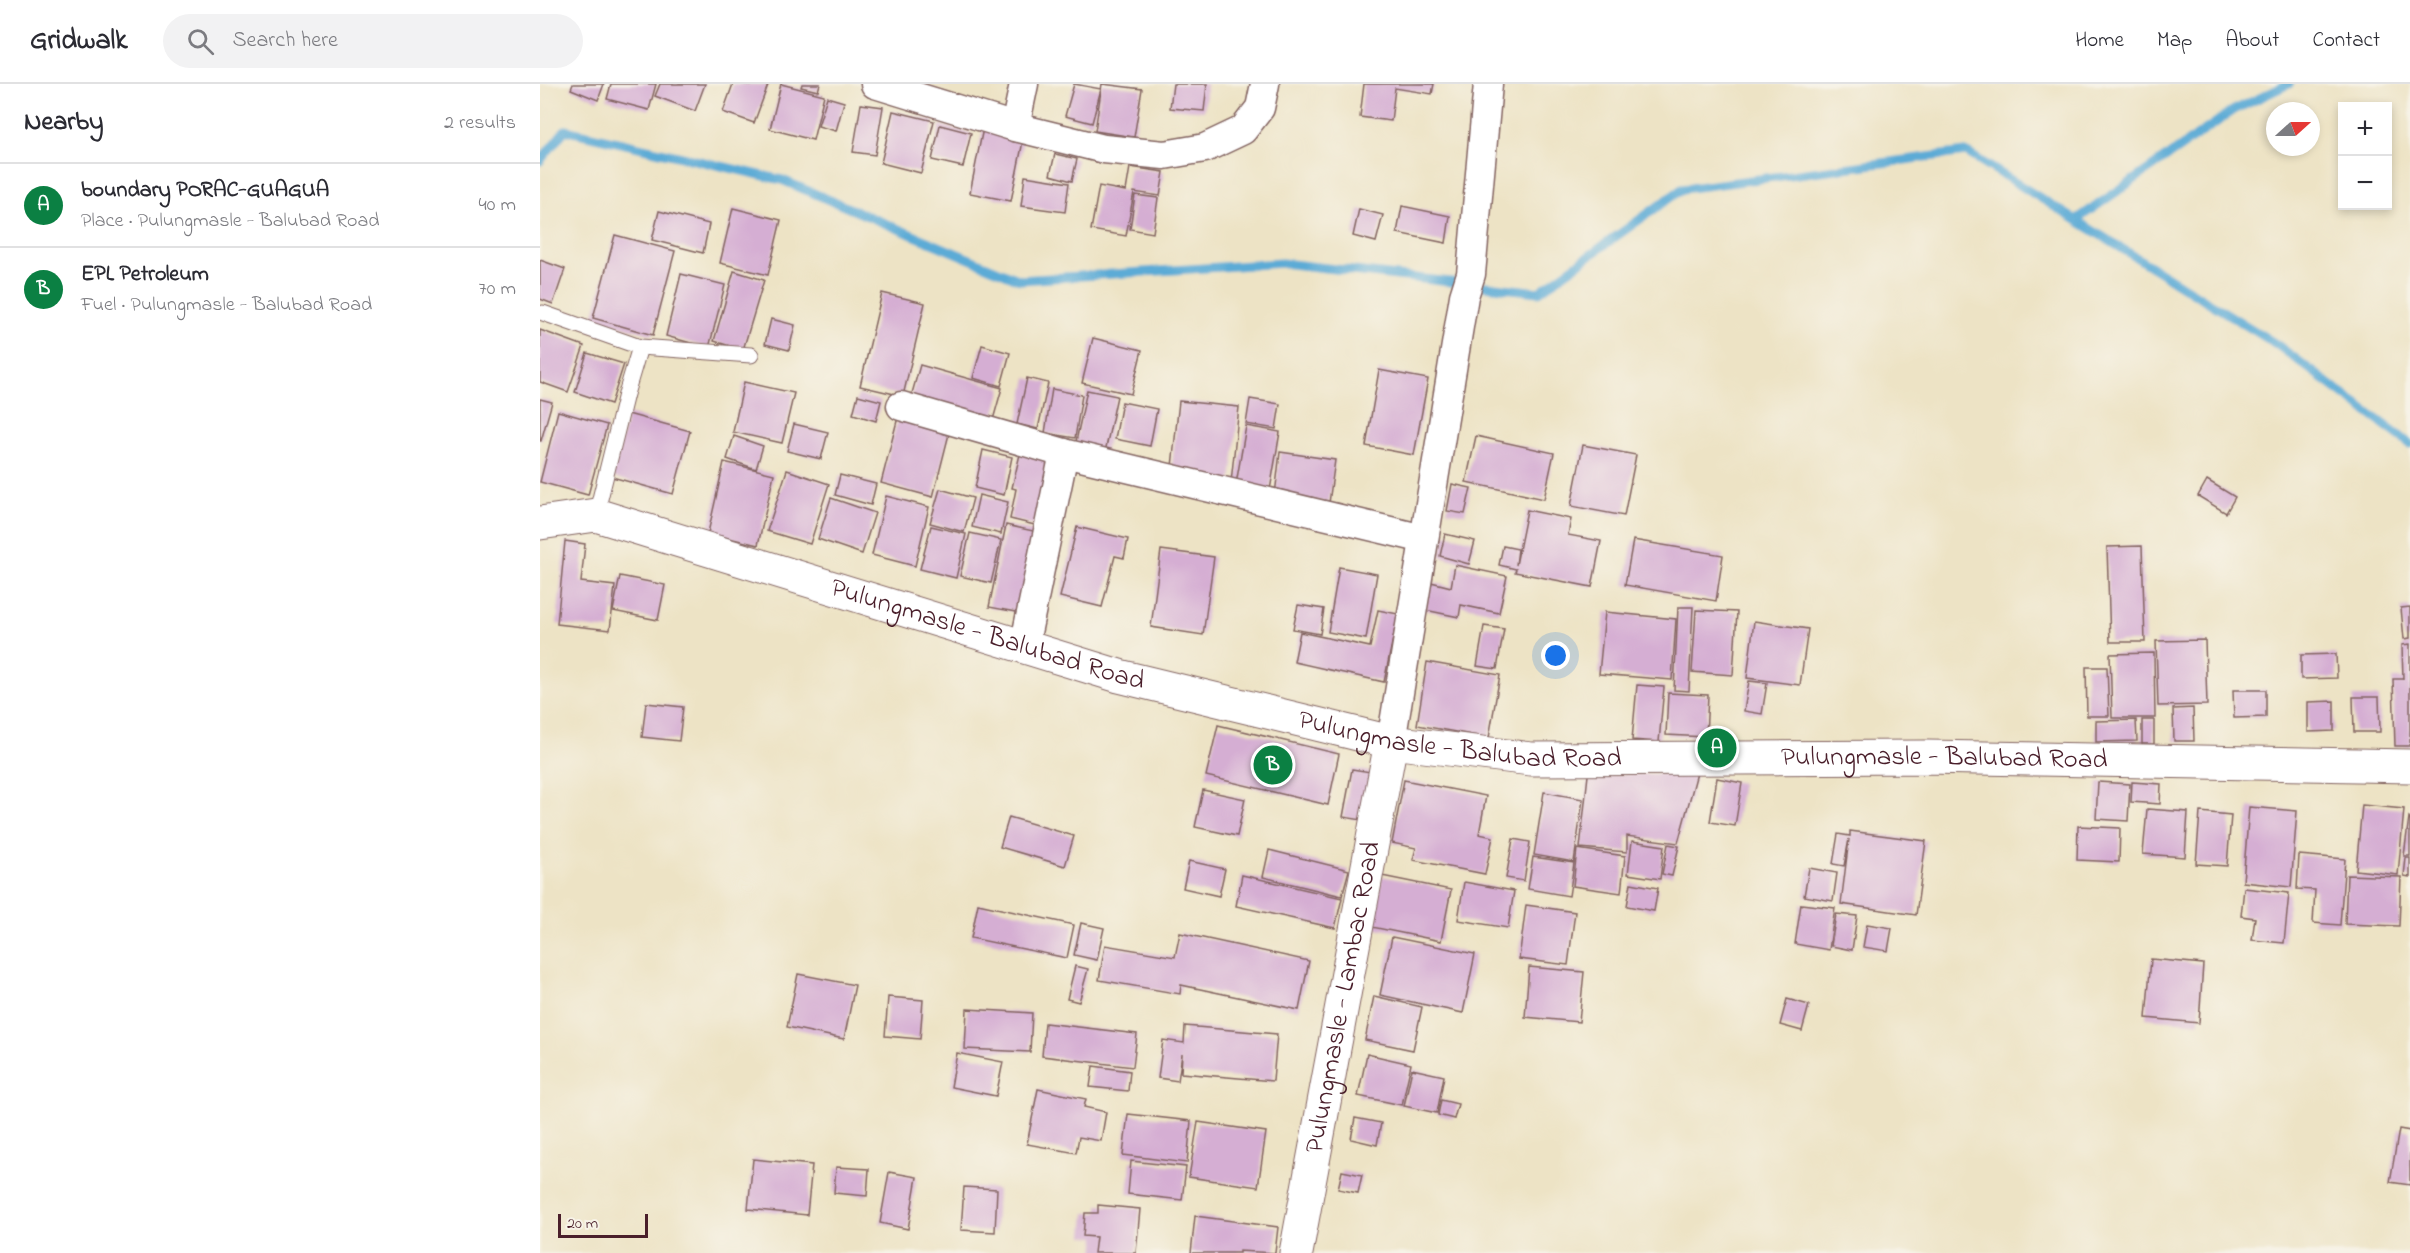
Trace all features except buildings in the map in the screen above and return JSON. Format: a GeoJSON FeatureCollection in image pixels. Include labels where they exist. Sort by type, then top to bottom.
{"type":"FeatureCollection","features":[{"type":"Feature","properties":{"kind":"street"},"geometry":{"type":"LineString","coordinates":[[875,84],[1015,127],[1104,150],[1164,155],[1205,148],[1243,130],[1260,108],[1265,84]]}},
{"type":"Feature","properties":{"kind":"street"},"geometry":{"type":"LineString","coordinates":[[1015,127],[1024,84]]}},
{"type":"Feature","properties":{"kind":"street"},"geometry":{"type":"LineString","coordinates":[[1391,742],[1468,285],[1488,84]]}},
{"type":"Feature","properties":{"kind":"street"},"geometry":{"type":"LineString","coordinates":[[901,406],[1064,453],[1424,539]]}},
{"type":"Feature","properties":{"kind":"street"},"geometry":{"type":"LineString","coordinates":[[1024,647],[1064,453]]}},
{"type":"Feature","properties":{"kind":"street","name":"Pulungmasle - Balubad Road"},"geometry":{"type":"LineString","coordinates":[[540,523],[596,515],[1119,676],[1391,742],[1531,759],[1926,757],[2410,766]]}},
{"type":"Feature","properties":{"kind":"street","name":"Pulungmasle - Lambac Road"},"geometry":{"type":"LineString","coordinates":[[1296,1253],[1391,742]]}},
{"type":"Feature","properties":{"kind":"lane"},"geometry":{"type":"LineString","coordinates":[[543,313],[640,347],[751,355]]}},
{"type":"Feature","properties":{"kind":"lane"},"geometry":{"type":"LineString","coordinates":[[596,515],[640,347]]}},
{"type":"Feature","properties":{"kind":"waterway"},"geometry":{"type":"LineString","coordinates":[[540,161],[565,130],[782,180],[1020,280],[1282,263],[1539,292],[1682,189],[1966,152],[2076,220],[2234,110],[2289,84]]}},
{"type":"Feature","properties":{"kind":"waterway"},"geometry":{"type":"LineString","coordinates":[[2076,220],[2276,344],[2410,444]]}},
{"type":"Feature","properties":{"kind":"place","name":"boundary PORAC-GUAGUA"},"geometry":{"type":"Point","coordinates":[1717,748]}},
{"type":"Feature","properties":{"kind":"place","name":"EPL Petroleum"},"geometry":{"type":"Point","coordinates":[1273,765]}}]}
